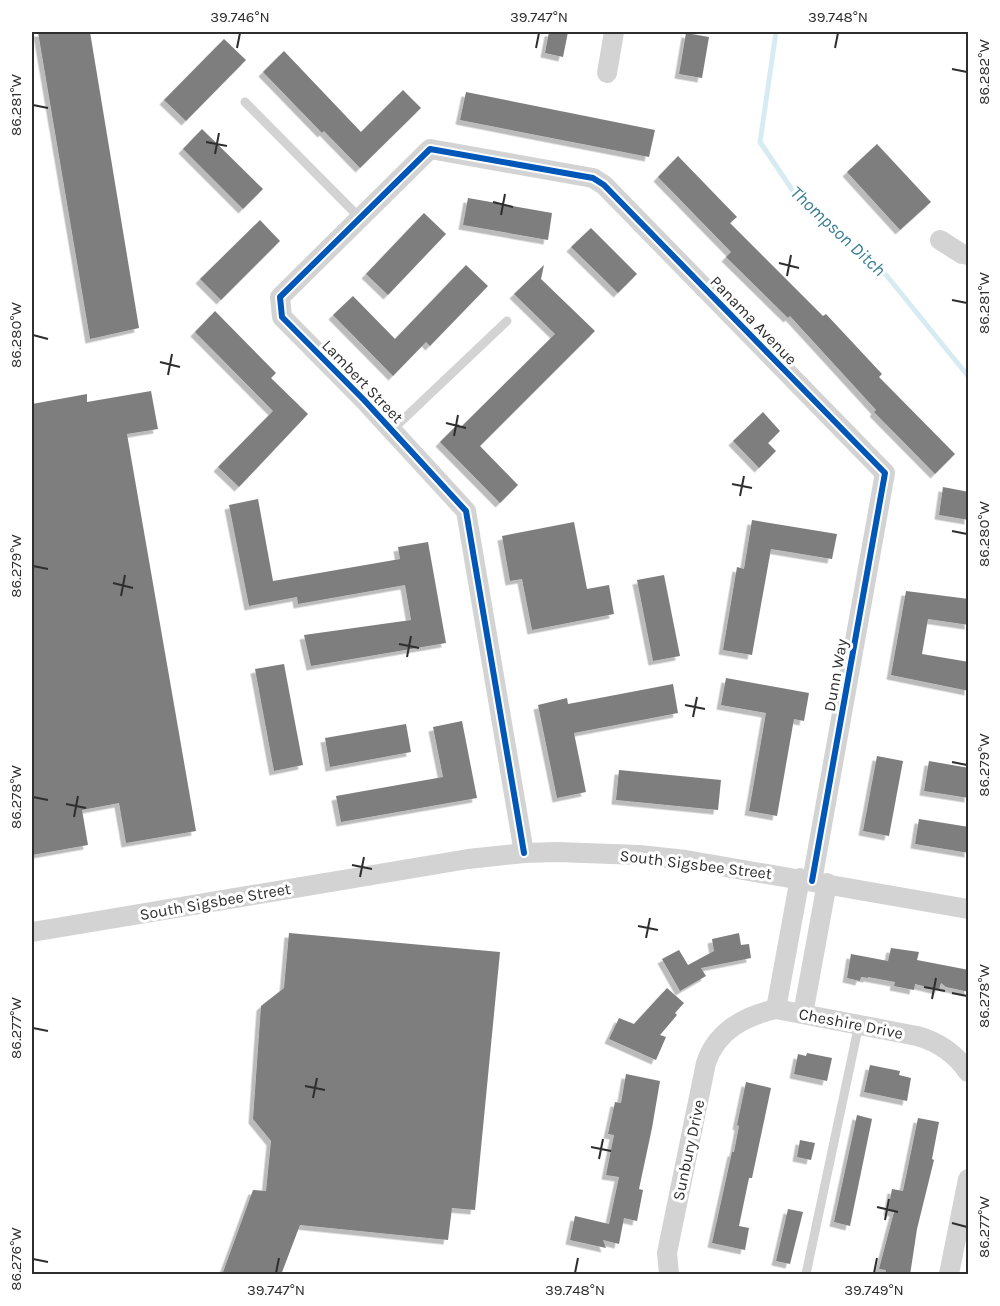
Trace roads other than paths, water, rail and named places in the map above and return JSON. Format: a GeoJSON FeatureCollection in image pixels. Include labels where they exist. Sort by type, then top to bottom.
{"type":"FeatureCollection","features":[{"type":"Feature","properties":{"kind":"street"},"geometry":{"type":"LineString","coordinates":[[607,74],[614,32]]}},
{"type":"Feature","properties":{"kind":"street","name":"Lambert Street"},"geometry":{"type":"LineString","coordinates":[[524,853],[466,511],[392,430],[282,317],[280,297],[430,149],[593,178],[604,185]]}},
{"type":"Feature","properties":{"kind":"street","name":"Panama Avenue"},"geometry":{"type":"LineString","coordinates":[[604,185],[885,473]]}},
{"type":"Feature","properties":{"kind":"street"},"geometry":{"type":"LineString","coordinates":[[940,240],[962,254],[969,255]]}},
{"type":"Feature","properties":{"kind":"street","name":"Dunn Way"},"geometry":{"type":"LineString","coordinates":[[813,881],[885,473]]}},
{"type":"Feature","properties":{"kind":"street","name":"South Sigsbee Street"},"geometry":{"type":"LineString","coordinates":[[32,932],[403,868],[524,853],[582,852],[661,857],[969,909]]}},
{"type":"Feature","properties":{"kind":"street"},"geometry":{"type":"LineString","coordinates":[[776,1009],[813,881]]}},
{"type":"Feature","properties":{"kind":"street"},"geometry":{"type":"LineString","coordinates":[[803,1014],[813,881]]}},
{"type":"Feature","properties":{"kind":"street","name":"Cheshire Drive"},"geometry":{"type":"LineString","coordinates":[[726,1032],[746,1018],[776,1009],[859,1024],[933,1041],[956,1056],[969,1072]]}},
{"type":"Feature","properties":{"kind":"street","name":"Sunbury Drive"},"geometry":{"type":"LineString","coordinates":[[669,1275],[667,1253],[706,1063],[714,1046],[726,1032]]}},
{"type":"Feature","properties":{"kind":"street"},"geometry":{"type":"LineString","coordinates":[[949,1275],[969,1179]]}},
{"type":"Feature","properties":{"kind":"lane"},"geometry":{"type":"LineString","coordinates":[[245,102],[360,218]]}},
{"type":"Feature","properties":{"kind":"lane"},"geometry":{"type":"LineString","coordinates":[[392,430],[507,321]]}},
{"type":"Feature","properties":{"kind":"lane"},"geometry":{"type":"LineString","coordinates":[[806,1275],[859,1024]]}},
{"type":"Feature","properties":{"kind":"waterway","name":"Thompson Ditch"},"geometry":{"type":"LineString","coordinates":[[776,32],[760,142],[795,194],[887,276],[968,376]]}}]}
